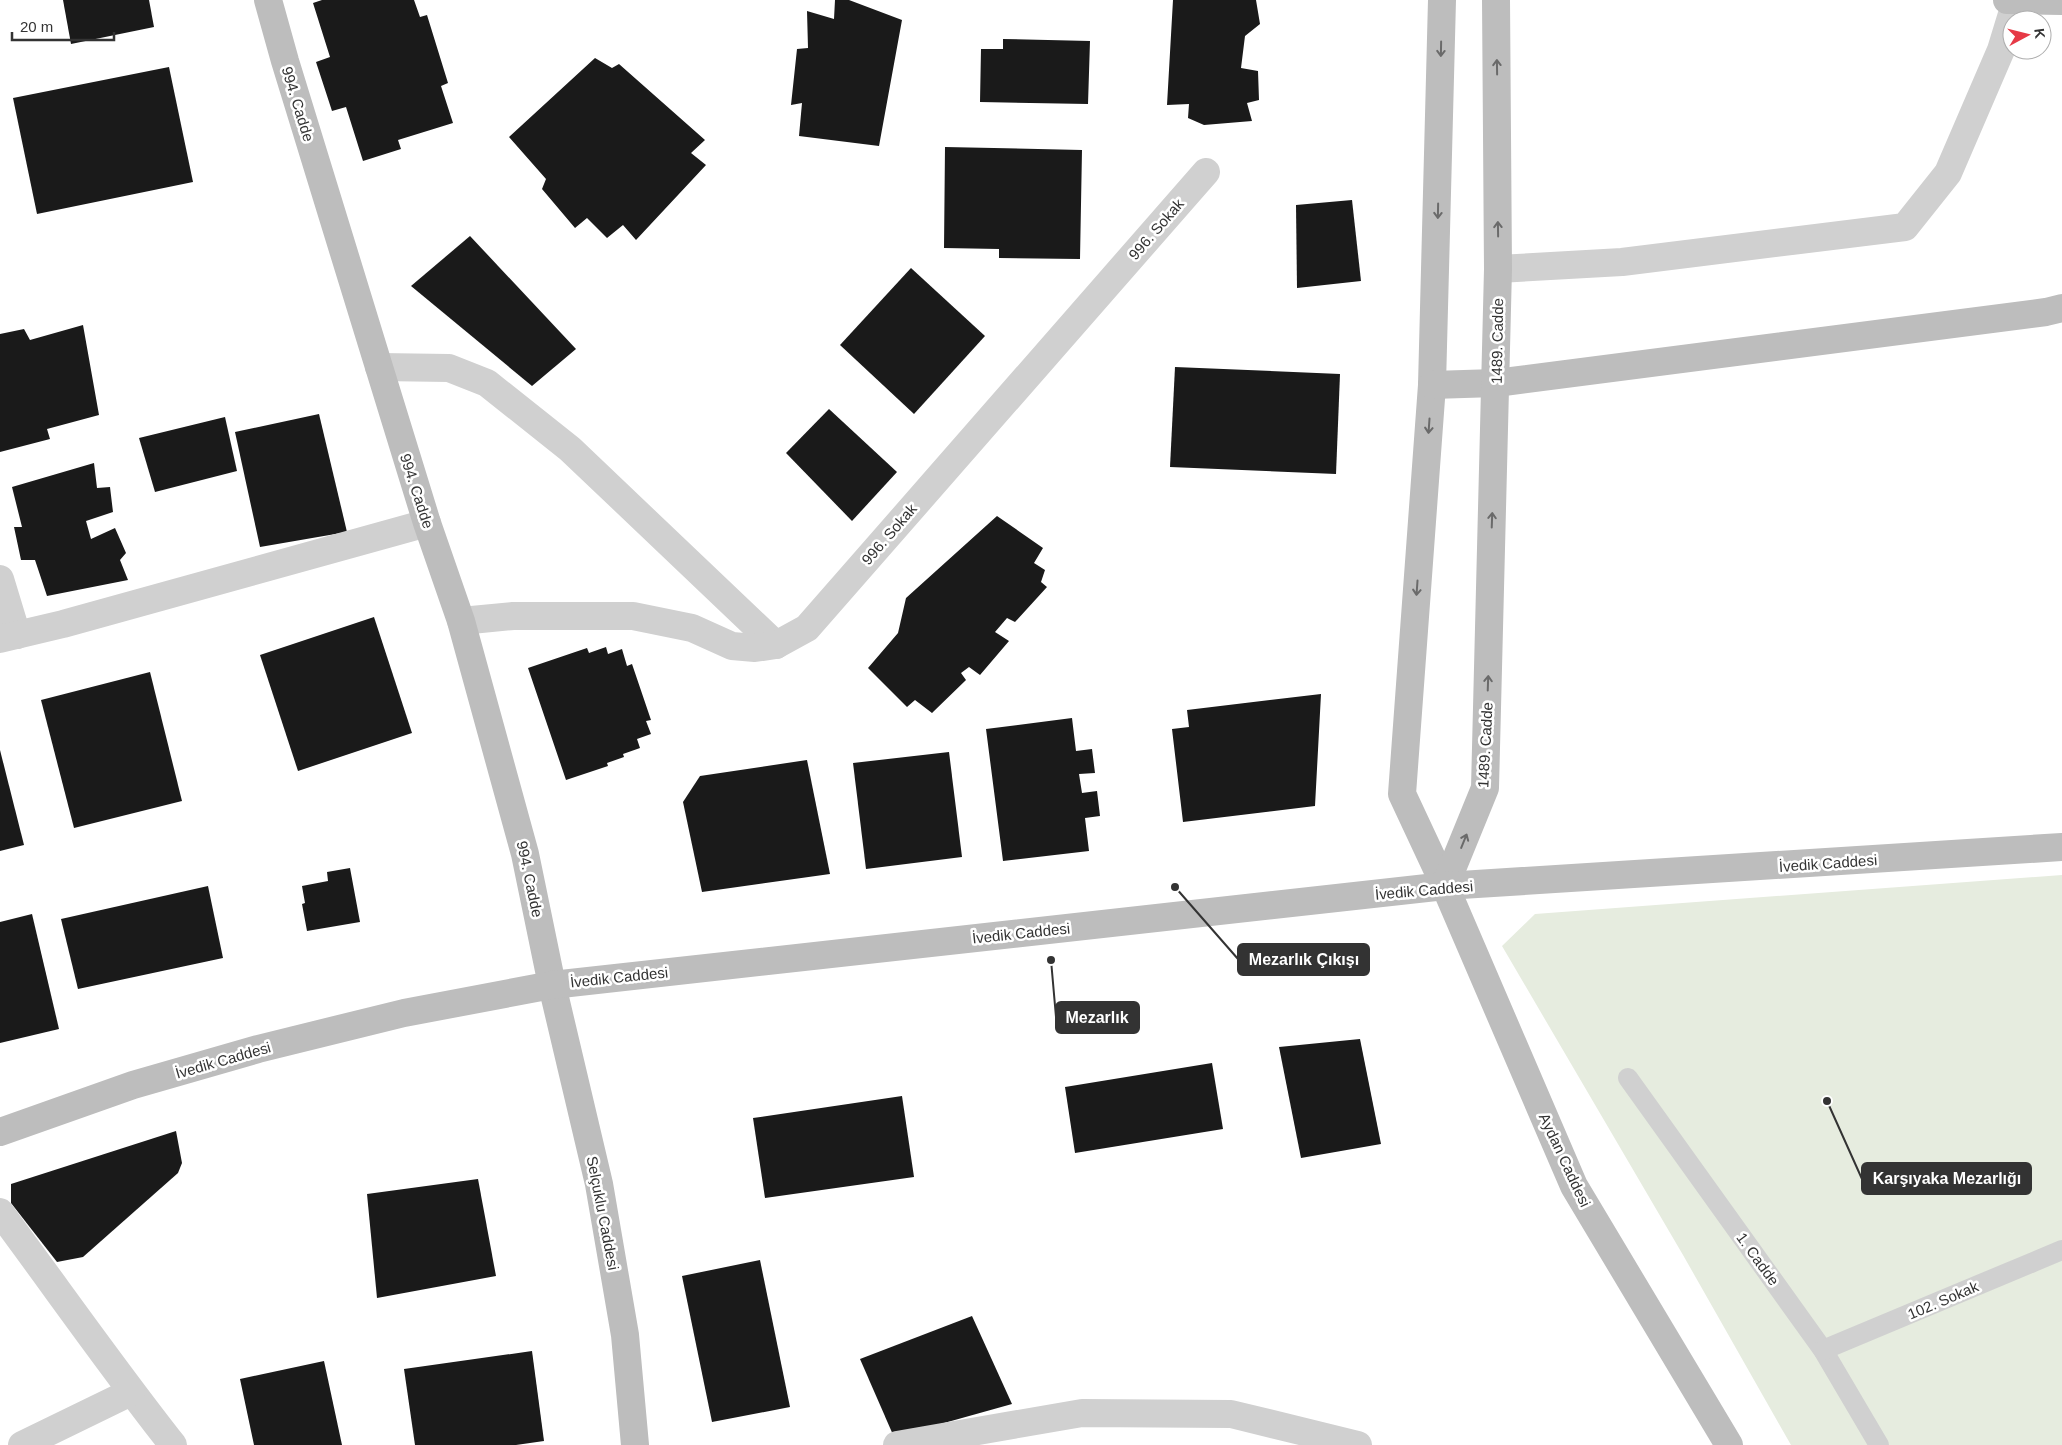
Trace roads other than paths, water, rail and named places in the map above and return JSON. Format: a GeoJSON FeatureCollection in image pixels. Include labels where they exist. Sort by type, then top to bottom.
{"type":"FeatureCollection","features":[{"type":"Feature","properties":{"kind":"main road","name":"994. Cadde"},"geometry":{"type":"LineString","coordinates":[[268,0],[378,368],[427,523],[462,621],[525,854],[552,985]]}},
{"type":"Feature","properties":{"kind":"main road"},"geometry":{"type":"LineString","coordinates":[[1442,0],[1432,385],[1402,794],[1445,886]]}},
{"type":"Feature","properties":{"kind":"main road","name":"1489. Cadde"},"geometry":{"type":"LineString","coordinates":[[1445,886],[1485,788],[1498,269],[1496,0]]}},
{"type":"Feature","properties":{"kind":"main road"},"geometry":{"type":"LineString","coordinates":[[2007,0],[2062,1]]}},
{"type":"Feature","properties":{"kind":"main road"},"geometry":{"type":"LineString","coordinates":[[1432,385],[1496,383],[2046,312],[2062,308]]}},
{"type":"Feature","properties":{"kind":"main road","name":"İvedik Caddesi"},"geometry":{"type":"LineString","coordinates":[[0,1132],[133,1085],[258,1049],[404,1013],[552,985],[1445,886],[2058,850]]}},
{"type":"Feature","properties":{"kind":"main road","name":"Aydan Caddesi"},"geometry":{"type":"LineString","coordinates":[[1445,886],[1574,1186],[1729,1445]]}},
{"type":"Feature","properties":{"kind":"main road","name":"Selçuklu Caddesi"},"geometry":{"type":"LineString","coordinates":[[552,985],[600,1184],[626,1335],[635,1445]]}},
{"type":"Feature","properties":{"kind":"street"},"geometry":{"type":"LineString","coordinates":[[1498,269],[1622,262],[1905,227],[1948,173],[2002,50],[2016,1]]}},
{"type":"Feature","properties":{"kind":"street","name":"996. Sokak"},"geometry":{"type":"LineString","coordinates":[[462,621],[512,616],[633,616],[692,628],[732,646],[755,648],[776,646],[807,628],[1206,172]]}},
{"type":"Feature","properties":{"kind":"street"},"geometry":{"type":"LineString","coordinates":[[378,368],[449,368],[487,383],[570,449],[776,646]]}},
{"type":"Feature","properties":{"kind":"street"},"geometry":{"type":"LineString","coordinates":[[0,579],[8,637],[83,619],[427,523]]}},
{"type":"Feature","properties":{"kind":"street"},"geometry":{"type":"LineString","coordinates":[[0,1212],[80,1319],[131,1392],[173,1445]]}},
{"type":"Feature","properties":{"kind":"street"},"geometry":{"type":"LineString","coordinates":[[22,1445],[131,1392]]}},
{"type":"Feature","properties":{"kind":"street"},"geometry":{"type":"LineString","coordinates":[[897,1445],[1082,1413],[1231,1414],[1358,1445]]}},
{"type":"Feature","properties":{"kind":"lane","name":"1. Cadde"},"geometry":{"type":"LineString","coordinates":[[1628,1078],[1823,1350],[1879,1445]]}},
{"type":"Feature","properties":{"kind":"lane","name":"102. Sokak"},"geometry":{"type":"LineString","coordinates":[[1823,1350],[2062,1250]]}},
{"type":"Feature","properties":{"kind":"place","name":"Mezarlık Çıkışı"},"geometry":{"type":"Point","coordinates":[1175,887]}},
{"type":"Feature","properties":{"kind":"place","name":"Mezarlık"},"geometry":{"type":"Point","coordinates":[1051,960]}},
{"type":"Feature","properties":{"kind":"place","name":"Karşıyaka Mezarlığı"},"geometry":{"type":"Point","coordinates":[1827,1101]}}]}
